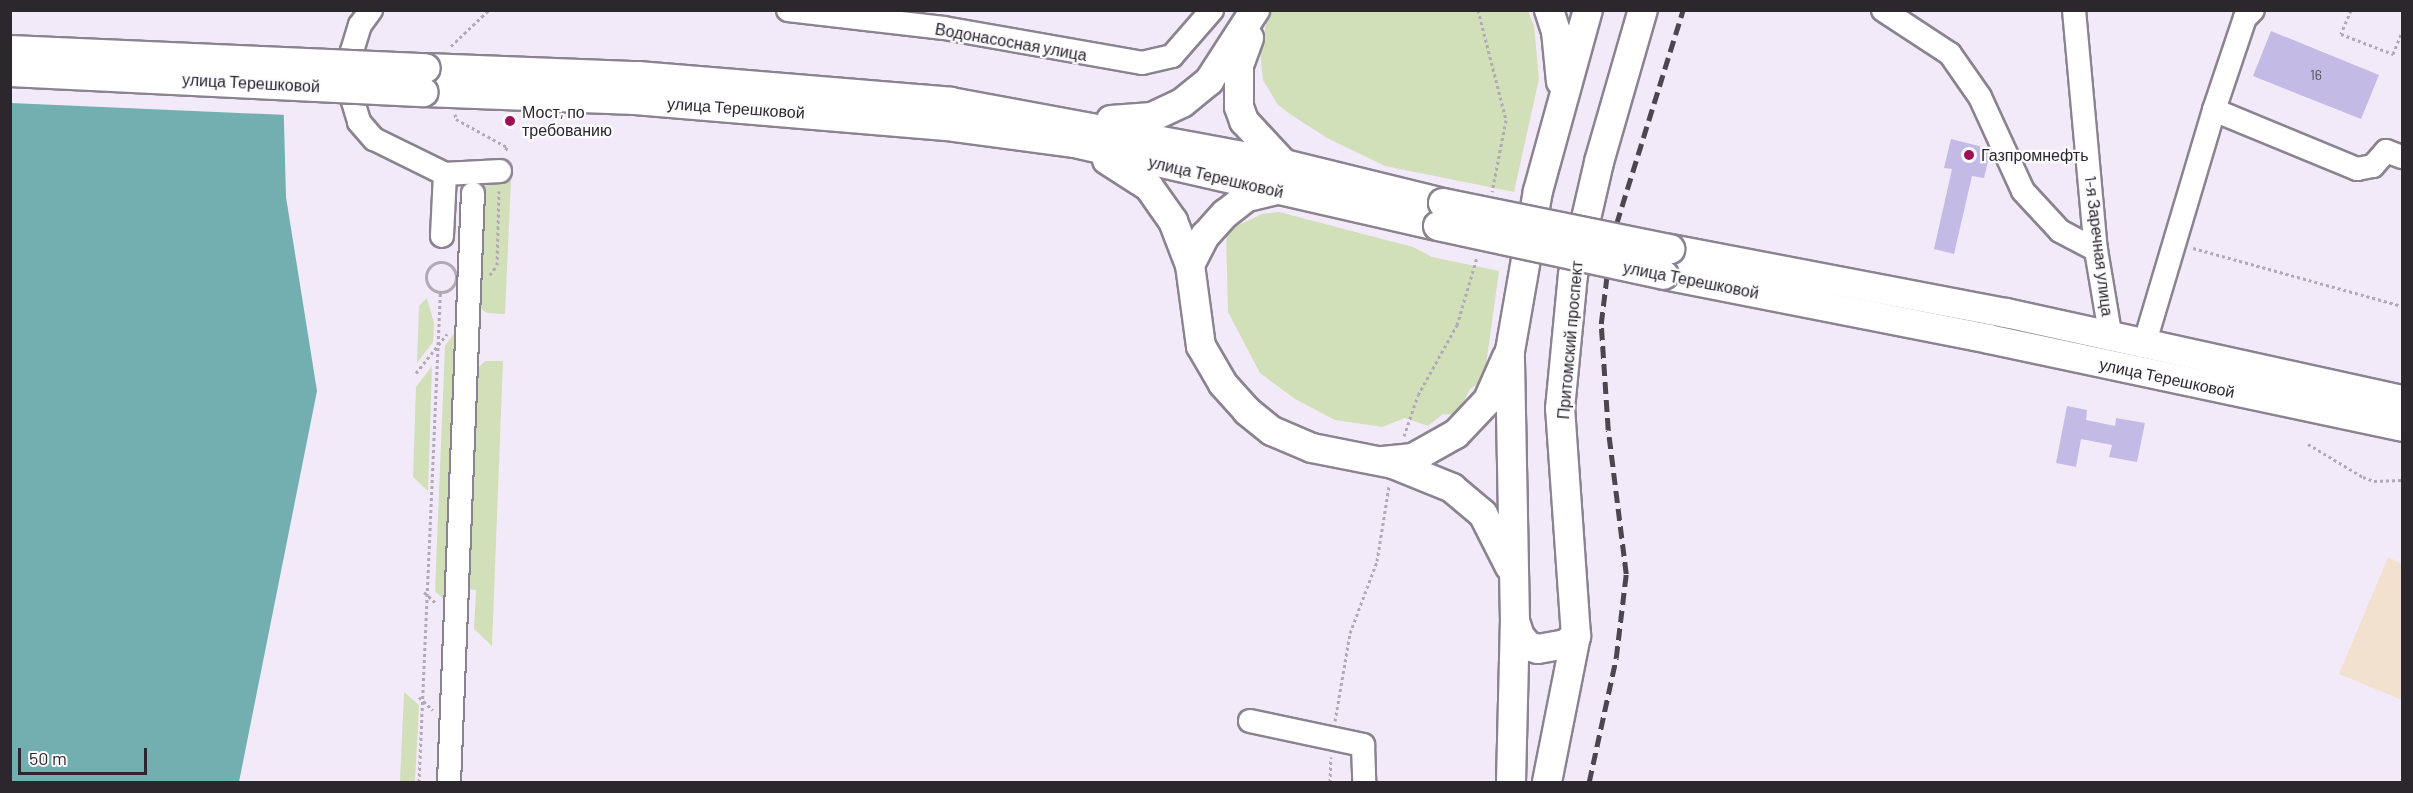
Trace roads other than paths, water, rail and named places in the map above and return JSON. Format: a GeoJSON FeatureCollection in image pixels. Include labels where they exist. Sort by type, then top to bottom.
{"type":"FeatureCollection","features":[{"type":"Feature","properties":{"kind":"main road"},"geometry":{"type":"LineString","coordinates":[[1078,133],[1152,117],[1182,103],[1209,81],[1257,10]]}},
{"type":"Feature","properties":{"kind":"main road"},"geometry":{"type":"LineString","coordinates":[[1257,10],[1239,65],[1239,107],[1244,121],[1284,164]]}},
{"type":"Feature","properties":{"kind":"main road"},"geometry":{"type":"LineString","coordinates":[[1549,10],[1556,31],[1562,91]]}},
{"type":"Feature","properties":{"kind":"main road"},"geometry":{"type":"LineString","coordinates":[[1511,783],[1515,580],[1510,351],[1538,191],[1562,91],[1588,10]]}},
{"type":"Feature","properties":{"kind":"main road","name":"Притомский проспект"},"geometry":{"type":"LineString","coordinates":[[1547,783],[1576,636],[1560,409],[1573,275],[1599,162],[1643,10]]}},
{"type":"Feature","properties":{"kind":"main road","name":"улица Терешковой"},"geometry":{"type":"LineString","coordinates":[[10,50],[425,80],[635,100],[1078,133],[1284,164],[1441,214]]}},
{"type":"Feature","properties":{"kind":"main road","name":"улица Терешковой"},"geometry":{"type":"LineString","coordinates":[[10,72],[425,80]]}},
{"type":"Feature","properties":{"kind":"main road"},"geometry":{"type":"LineString","coordinates":[[1078,133],[1149,187],[1173,220],[1190,265],[1202,346],[1223,384],[1247,411],[1272,431],[1312,448],[1452,488],[1476,506],[1491,526],[1515,580]]}},
{"type":"Feature","properties":{"kind":"main road","name":"улица Терешковой"},"geometry":{"type":"LineString","coordinates":[[1078,133],[1274,191],[1441,214],[1667,262],[1989,339],[2403,428]]}},
{"type":"Feature","properties":{"kind":"main road"},"geometry":{"type":"LineString","coordinates":[[1190,265],[1205,236],[1225,214],[1247,197],[1274,191]]}},
{"type":"Feature","properties":{"kind":"main road","name":"улица Терешковой"},"geometry":{"type":"LineString","coordinates":[[1667,262],[2006,313],[2111,339],[2403,400]]}},
{"type":"Feature","properties":{"kind":"main road"},"geometry":{"type":"LineString","coordinates":[[1385,470],[1456,435],[1488,400],[1510,351]]}},
{"type":"Feature","properties":{"kind":"main road"},"geometry":{"type":"LineString","coordinates":[[1515,621],[1520,636],[1528,646],[1538,649],[1565,644],[1576,636]]}},
{"type":"Feature","properties":{"kind":"street"},"geometry":{"type":"LineString","coordinates":[[372,10],[360,25],[352,51],[351,95],[359,122],[374,139],[445,174],[500,171]]}},
{"type":"Feature","properties":{"kind":"street","name":"Водонасосная улица"},"geometry":{"type":"LineString","coordinates":[[788,10],[944,28],[1142,63],[1172,56],[1212,10]]}},
{"type":"Feature","properties":{"kind":"street"},"geometry":{"type":"LineString","coordinates":[[1883,10],[1950,54],[1980,96],[2023,191],[2060,231],[2096,250]]}},
{"type":"Feature","properties":{"kind":"street","name":"1-я Заречная улица"},"geometry":{"type":"LineString","coordinates":[[2074,10],[2096,250],[2111,339]]}},
{"type":"Feature","properties":{"kind":"street"},"geometry":{"type":"LineString","coordinates":[[2144,345],[2172,243],[2214,110],[2245,18],[2253,10]]}},
{"type":"Feature","properties":{"kind":"street"},"geometry":{"type":"LineString","coordinates":[[2214,110],[2357,170],[2373,166],[2386,151],[2403,158]]}},
{"type":"Feature","properties":{"kind":"street"},"geometry":{"type":"LineString","coordinates":[[442,236],[445,174]]}},
{"type":"Feature","properties":{"kind":"street"},"geometry":{"type":"LineString","coordinates":[[449,783],[473,193]]}},
{"type":"Feature","properties":{"kind":"street"},"geometry":{"type":"LineString","coordinates":[[1250,721],[1363,745],[1364,783]]}},
{"type":"Feature","properties":{"kind":"railway"},"geometry":{"type":"LineString","coordinates":[[1589,782],[1616,658],[1626,574],[1608,430],[1601,324],[1611,241],[1683,10]]}},
{"type":"Feature","properties":{"kind":"place","name":"Мост, по требованию"},"geometry":{"type":"Point","coordinates":[510,121]}},
{"type":"Feature","properties":{"kind":"place","name":"Газпромнефть"},"geometry":{"type":"Point","coordinates":[1969,155]}}]}
